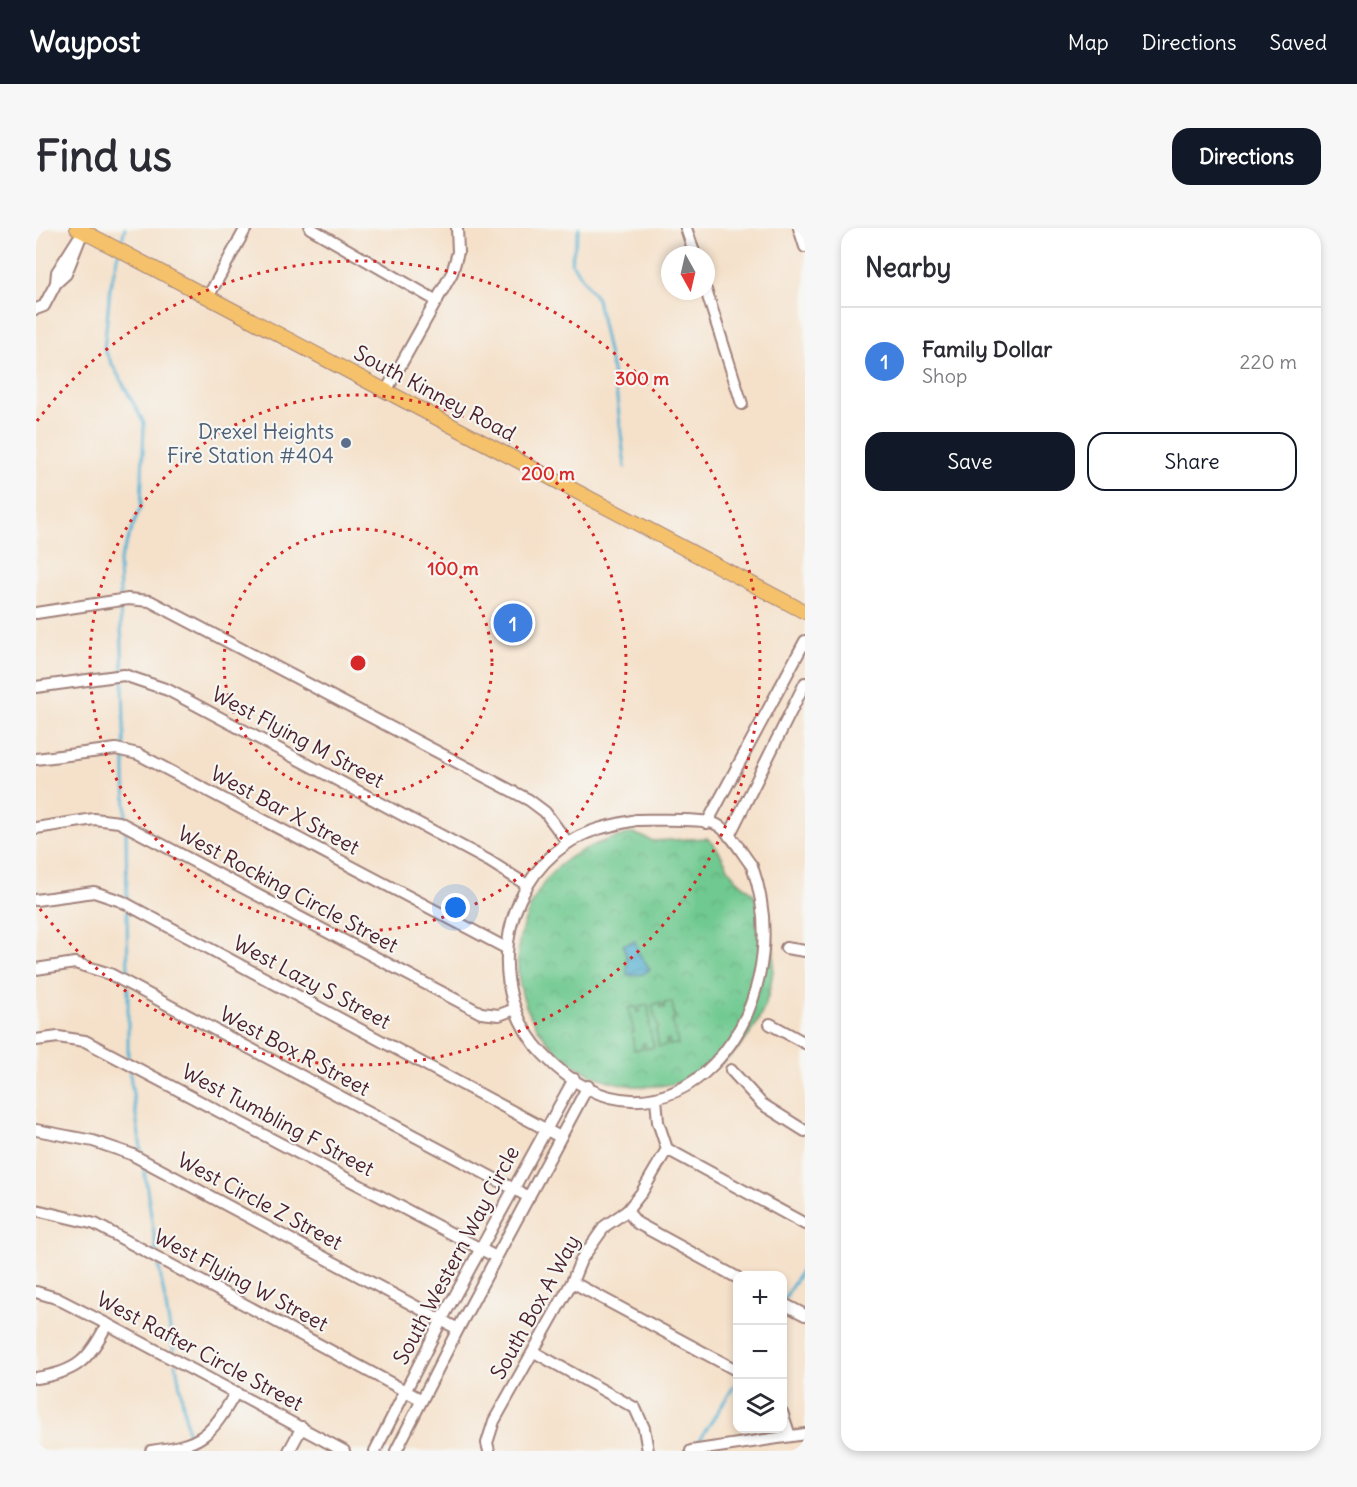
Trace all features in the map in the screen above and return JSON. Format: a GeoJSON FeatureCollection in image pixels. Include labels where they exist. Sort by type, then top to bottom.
{"type":"FeatureCollection","features":[{"type":"Feature","properties":{"kind":"main road","name":"South Kinney Road"},"geometry":{"type":"LineString","coordinates":[[80,230],[805,612]]}},
{"type":"Feature","properties":{"kind":"street"},"geometry":{"type":"LineString","coordinates":[[208,297],[246,228]]}},
{"type":"Feature","properties":{"kind":"street"},"geometry":{"type":"LineString","coordinates":[[310,228],[437,301]]}},
{"type":"Feature","properties":{"kind":"street"},"geometry":{"type":"LineString","coordinates":[[386,392],[452,273],[458,252],[457,228]]}},
{"type":"Feature","properties":{"kind":"street"},"geometry":{"type":"LineString","coordinates":[[686,228],[692,246]]}},
{"type":"Feature","properties":{"kind":"street"},"geometry":{"type":"LineString","coordinates":[[799,228],[805,247]]}},
{"type":"Feature","properties":{"kind":"street"},"geometry":{"type":"LineString","coordinates":[[36,309],[44,306],[56,283],[57,272],[80,230]]}},
{"type":"Feature","properties":{"kind":"street"},"geometry":{"type":"LineString","coordinates":[[709,300],[742,404]]}},
{"type":"Feature","properties":{"kind":"street"},"geometry":{"type":"LineString","coordinates":[[36,613],[128,599],[150,601],[529,800],[545,812],[568,843]]}},
{"type":"Feature","properties":{"kind":"street"},"geometry":{"type":"LineString","coordinates":[[707,822],[805,641]]}},
{"type":"Feature","properties":{"kind":"street","name":"West Flying M Street"},"geometry":{"type":"LineString","coordinates":[[36,687],[124,675],[168,690],[489,861],[527,885]]}},
{"type":"Feature","properties":{"kind":"street"},"geometry":{"type":"LineString","coordinates":[[729,836],[805,683]]}},
{"type":"Feature","properties":{"kind":"street","name":"West Bar X Street"},"geometry":{"type":"LineString","coordinates":[[36,759],[116,749],[138,754],[506,948]]}},
{"type":"Feature","properties":{"kind":"street","name":"West Rocking Circle Street"},"geometry":{"type":"LineString","coordinates":[[36,828],[94,819],[119,822],[481,1013],[499,1014],[515,1009]]}},
{"type":"Feature","properties":{"kind":"street"},"geometry":{"type":"LineString","coordinates":[[705,1085],[676,1095],[656,1098],[621,1096],[588,1086],[557,1067],[535,1045],[515,1009],[506,969],[506,948],[513,915],[527,885],[545,862],[568,843],[599,827],[636,820],[713,823],[729,836],[767,887]]}},
{"type":"Feature","properties":{"kind":"street","name":"West Lazy S Street"},"geometry":{"type":"LineString","coordinates":[[36,900],[94,892],[121,901],[560,1137]]}},
{"type":"Feature","properties":{"kind":"street"},"geometry":{"type":"LineString","coordinates":[[786,948],[805,951]]}},
{"type":"Feature","properties":{"kind":"street","name":"West Box R Street"},"geometry":{"type":"LineString","coordinates":[[36,969],[75,963],[110,974],[528,1197]]}},
{"type":"Feature","properties":{"kind":"street"},"geometry":{"type":"LineString","coordinates":[[770,1024],[805,1043]]}},
{"type":"Feature","properties":{"kind":"street","name":"West Tumbling F Street"},"geometry":{"type":"LineString","coordinates":[[36,1040],[58,1037],[86,1041],[496,1257]]}},
{"type":"Feature","properties":{"kind":"street"},"geometry":{"type":"LineString","coordinates":[[731,1070],[762,1104],[805,1131]]}},
{"type":"Feature","properties":{"kind":"street","name":"South Western Way Circle"},"geometry":{"type":"LineString","coordinates":[[375,1451],[441,1320],[482,1250],[574,1079]]}},
{"type":"Feature","properties":{"kind":"street","name":"South Western Way Circle"},"geometry":{"type":"LineString","coordinates":[[396,1451],[458,1329],[588,1086]]}},
{"type":"Feature","properties":{"kind":"street"},"geometry":{"type":"LineString","coordinates":[[656,1098],[658,1122],[667,1149],[805,1224]]}},
{"type":"Feature","properties":{"kind":"street","name":"West Circle Z Street"},"geometry":{"type":"LineString","coordinates":[[36,1130],[93,1141],[130,1154],[458,1329]]}},
{"type":"Feature","properties":{"kind":"street","name":"South Box A Way"},"geometry":{"type":"LineString","coordinates":[[489,1451],[488,1443],[494,1421],[573,1282],[581,1260],[605,1226],[627,1211],[642,1192],[667,1149]]}},
{"type":"Feature","properties":{"kind":"street","name":"West Flying W Street"},"geometry":{"type":"LineString","coordinates":[[36,1210],[95,1224],[422,1400]]}},
{"type":"Feature","properties":{"kind":"street"},"geometry":{"type":"LineString","coordinates":[[627,1211],[637,1223],[733,1275]]}},
{"type":"Feature","properties":{"kind":"street"},"geometry":{"type":"LineString","coordinates":[[573,1282],[733,1368]]}},
{"type":"Feature","properties":{"kind":"street","name":"West Rafter Circle Street"},"geometry":{"type":"LineString","coordinates":[[36,1292],[56,1298],[107,1324],[344,1451]]}},
{"type":"Feature","properties":{"kind":"street"},"geometry":{"type":"LineString","coordinates":[[787,1305],[805,1315]]}},
{"type":"Feature","properties":{"kind":"street"},"geometry":{"type":"LineString","coordinates":[[36,1378],[64,1373],[78,1365],[92,1353],[107,1324]]}},
{"type":"Feature","properties":{"kind":"street"},"geometry":{"type":"LineString","coordinates":[[534,1352],[634,1408],[644,1428],[648,1451]]}},
{"type":"Feature","properties":{"kind":"street"},"geometry":{"type":"LineString","coordinates":[[151,1451],[187,1445],[207,1434],[217,1424],[236,1392]]}},
{"type":"Feature","properties":{"kind":"street"},"geometry":{"type":"LineString","coordinates":[[787,1426],[790,1436]]}},
{"type":"Feature","properties":{"kind":"street"},"geometry":{"type":"LineString","coordinates":[[289,1451],[302,1427]]}},
{"type":"Feature","properties":{"kind":"street"},"geometry":{"type":"LineString","coordinates":[[691,1451],[805,1434]]}},
{"type":"Feature","properties":{"kind":"green space"},"geometry":{"type":"Polygon","coordinates":[[[633,833],[653,841],[707,838],[718,850],[734,877],[757,899],[769,925],[772,939],[774,961],[771,983],[758,1022],[735,1052],[706,1072],[672,1084],[635,1086],[600,1078],[567,1059],[539,1030],[526,1006],[519,980],[520,939],[531,905],[540,888],[563,862],[578,853],[594,845],[633,833]]]}},
{"type":"Feature","properties":{"kind":"green space"},"geometry":{"type":"Polygon","coordinates":[[[672,1002],[675,1019],[672,1020],[678,1044],[670,1045],[669,1040],[666,1040],[667,1045],[659,1047],[656,1029],[658,1028],[652,1005],[660,1003],[661,1008],[664,1008],[664,1003],[672,1002]]]}},
{"type":"Feature","properties":{"kind":"green space"},"geometry":{"type":"Polygon","coordinates":[[[648,1005],[650,1023],[648,1024],[654,1047],[646,1049],[645,1043],[642,1044],[643,1049],[634,1050],[632,1033],[634,1032],[628,1008],[636,1007],[637,1012],[640,1012],[639,1007],[648,1005]]]}},
{"type":"Feature","properties":{"kind":"water"},"geometry":{"type":"Polygon","coordinates":[[[635,941],[639,954],[650,969],[643,974],[627,976],[627,958],[623,945],[635,941]]]}},
{"type":"Feature","properties":{"kind":"waterway"},"geometry":{"type":"LineString","coordinates":[[120,247],[125,228]]}},
{"type":"Feature","properties":{"kind":"waterway"},"geometry":{"type":"LineString","coordinates":[[579,228],[571,262],[597,299],[616,390],[625,467]]}},
{"type":"Feature","properties":{"kind":"waterway"},"geometry":{"type":"LineString","coordinates":[[118,253],[110,289],[104,349],[144,423],[141,506],[119,562],[120,596]]}},
{"type":"Feature","properties":{"kind":"waterway"},"geometry":{"type":"LineString","coordinates":[[120,603],[123,671]]}},
{"type":"Feature","properties":{"kind":"waterway"},"geometry":{"type":"LineString","coordinates":[[123,678],[126,821]]}},
{"type":"Feature","properties":{"kind":"waterway"},"geometry":{"type":"LineString","coordinates":[[126,828],[127,902]]}},
{"type":"Feature","properties":{"kind":"waterway"},"geometry":{"type":"LineString","coordinates":[[127,909],[128,980]]}},
{"type":"Feature","properties":{"kind":"waterway"},"geometry":{"type":"LineString","coordinates":[[128,987],[128,1061]]}},
{"type":"Feature","properties":{"kind":"waterway"},"geometry":{"type":"LineString","coordinates":[[129,1068],[142,1156]]}},
{"type":"Feature","properties":{"kind":"waterway"},"geometry":{"type":"LineString","coordinates":[[143,1163],[157,1254]]}},
{"type":"Feature","properties":{"kind":"waterway"},"geometry":{"type":"LineString","coordinates":[[158,1261],[175,1358]]}},
{"type":"Feature","properties":{"kind":"waterway"},"geometry":{"type":"LineString","coordinates":[[787,1294],[805,1264]]}},
{"type":"Feature","properties":{"kind":"waterway"},"geometry":{"type":"LineString","coordinates":[[176,1364],[191,1451]]}},
{"type":"Feature","properties":{"kind":"waterway"},"geometry":{"type":"LineString","coordinates":[[695,1447],[733,1388]]}},
{"type":"Feature","properties":{"kind":"place","name":"Drexel Heights Fire Station #404"},"geometry":{"type":"Point","coordinates":[346,443]}},
{"type":"Feature","properties":{"kind":"place","name":"Family Dollar"},"geometry":{"type":"Point","coordinates":[513,623]}}]}
